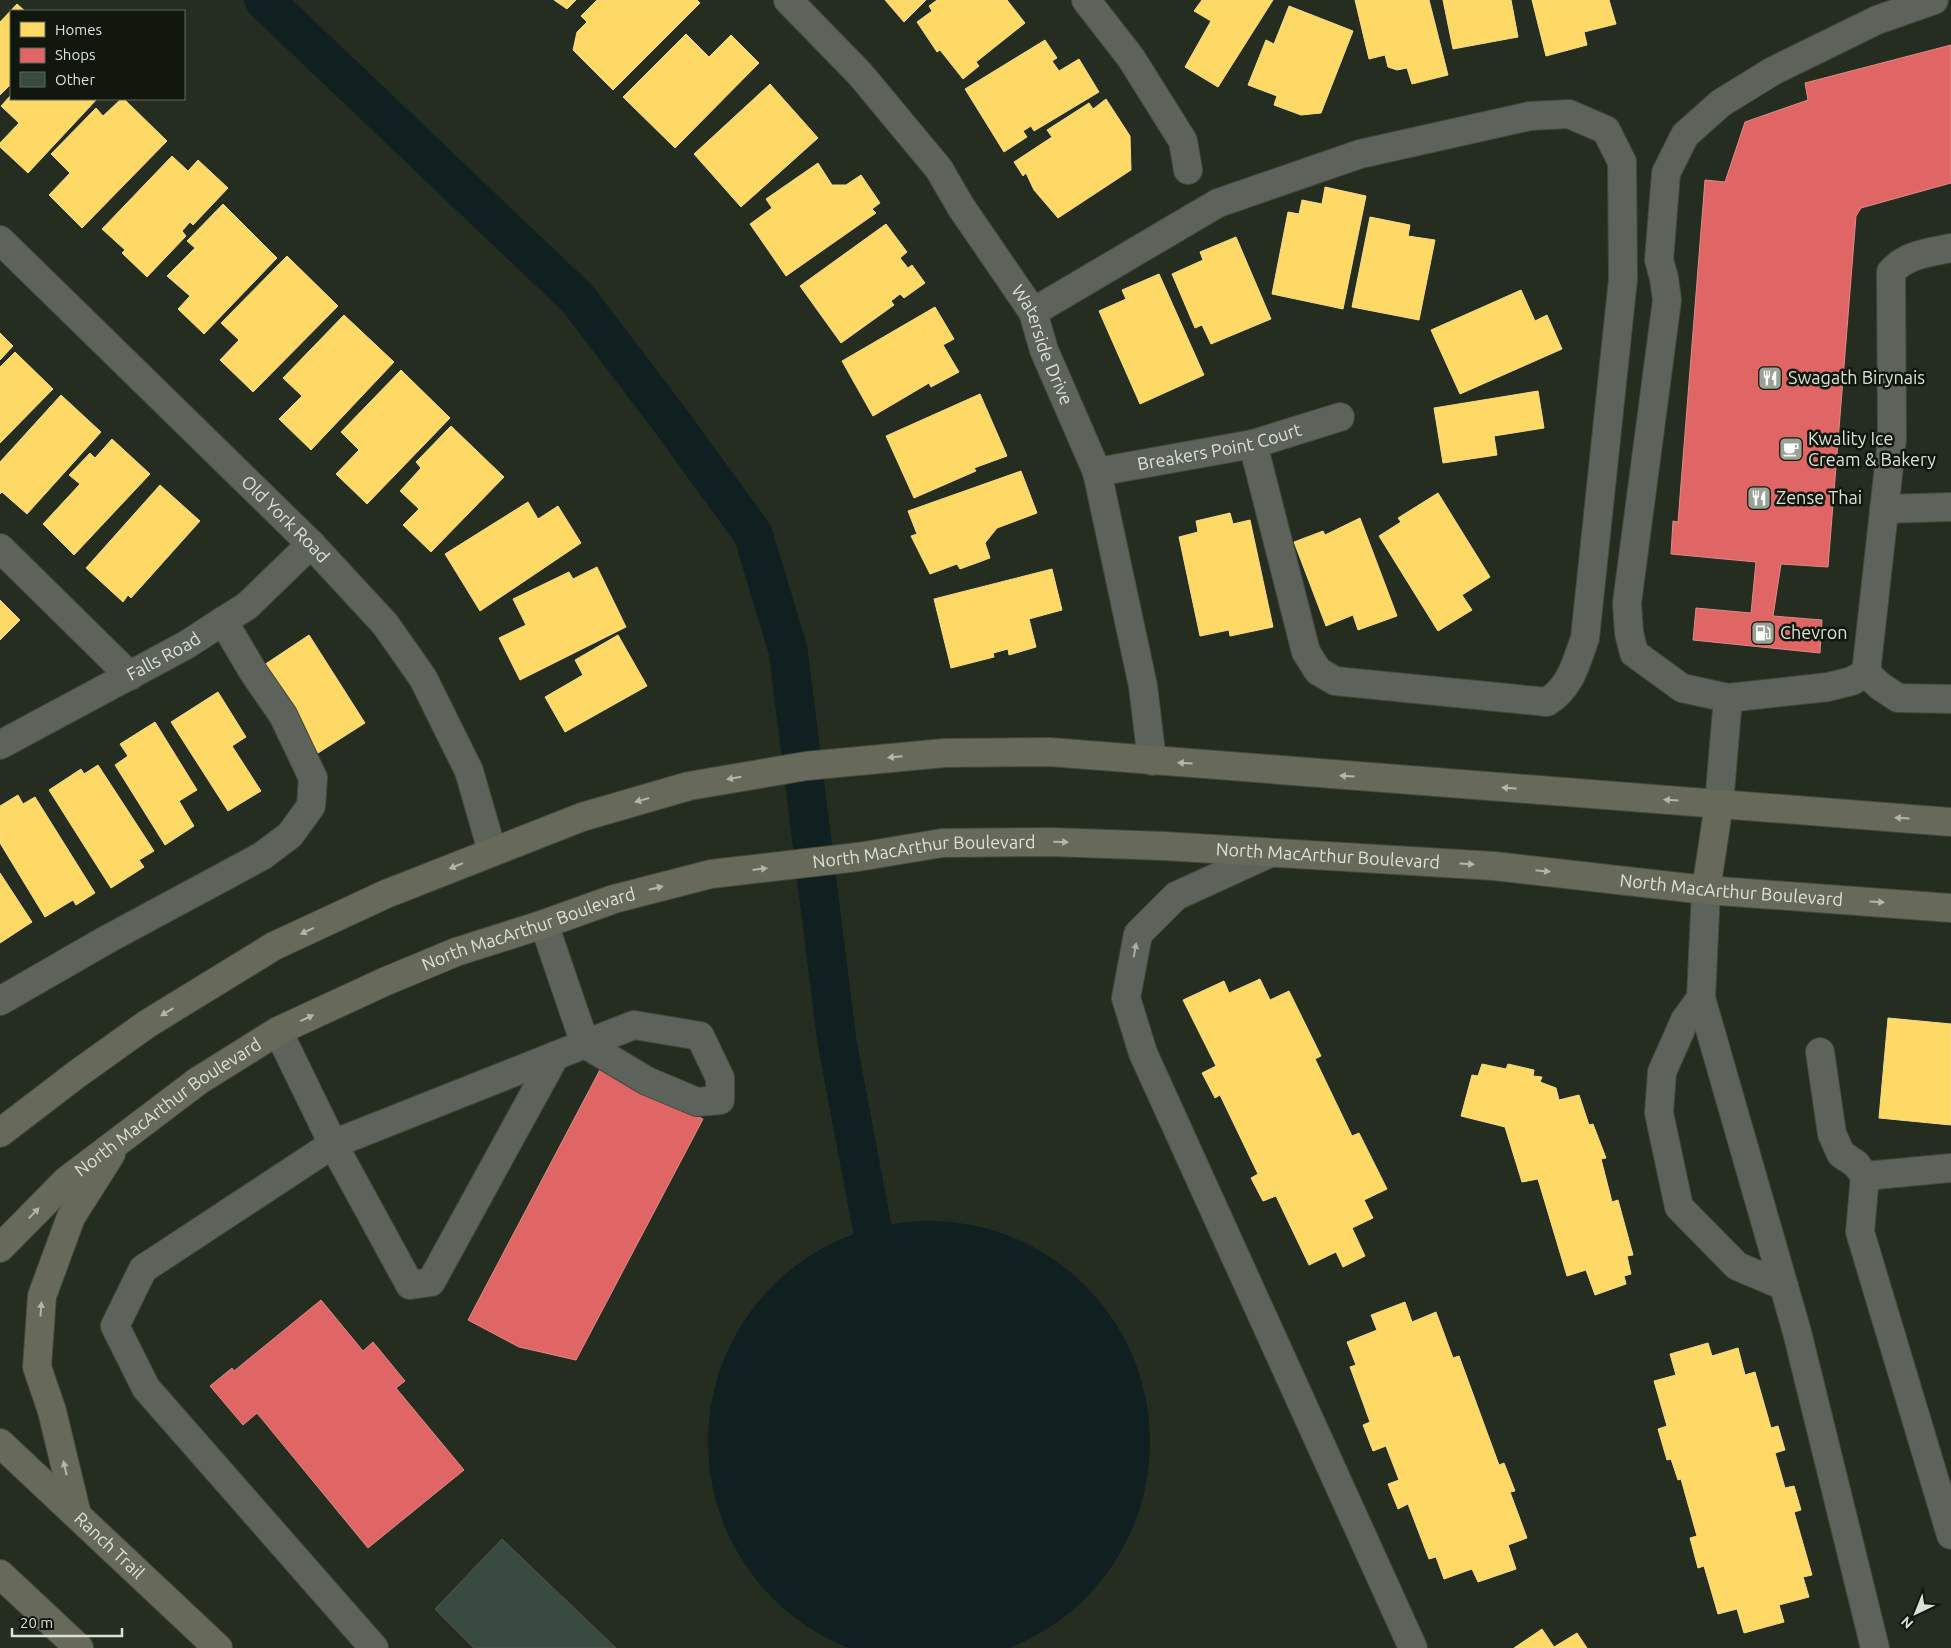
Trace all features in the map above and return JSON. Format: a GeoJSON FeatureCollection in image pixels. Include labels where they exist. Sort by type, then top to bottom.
{"type":"FeatureCollection","features":[{"type":"Feature","properties":{"kind":"main road"},"geometry":{"type":"LineString","coordinates":[[0,1133],[77,1074],[147,1024],[274,946],[386,894],[582,817],[689,786],[806,766],[944,753],[1050,752],[1951,822]]}},
{"type":"Feature","properties":{"kind":"main road"},"geometry":{"type":"LineString","coordinates":[[1706,890],[1719,804]]}},
{"type":"Feature","properties":{"kind":"main road","name":"North MacArthur Boulevard"},"geometry":{"type":"LineString","coordinates":[[0,1248],[66,1181],[198,1080],[278,1031],[384,982],[456,952],[614,899],[711,874],[858,857],[942,844],[1051,842],[1164,846],[1494,866],[1706,890],[1951,908]]}},
{"type":"Feature","properties":{"kind":"main road"},"geometry":{"type":"LineString","coordinates":[[0,1116],[77,1074]]}},
{"type":"Feature","properties":{"kind":"main road"},"geometry":{"type":"LineString","coordinates":[[76,1515],[52,1411],[37,1367],[42,1296],[71,1217],[119,1140]]}},
{"type":"Feature","properties":{"kind":"main road","name":"Ranch Trail"},"geometry":{"type":"LineString","coordinates":[[0,1443],[218,1648]]}},
{"type":"Feature","properties":{"kind":"main road"},"geometry":{"type":"LineString","coordinates":[[3,1578],[78,1648]]}},
{"type":"Feature","properties":{"kind":"street","name":"Waterside Drive"},"geometry":{"type":"LineString","coordinates":[[788,0],[860,74],[939,169],[960,207],[1033,312],[1044,350],[1097,472],[1143,686],[1152,761]]}},
{"type":"Feature","properties":{"kind":"street"},"geometry":{"type":"LineString","coordinates":[[1086,0],[1131,58],[1183,141],[1188,170]]}},
{"type":"Feature","properties":{"kind":"street"},"geometry":{"type":"LineString","coordinates":[[1866,673],[1852,681],[1828,687],[1728,698],[1682,688],[1634,653],[1629,633],[1627,603],[1667,300],[1659,260],[1666,173],[1685,136],[1721,103],[1773,71],[1877,20],[1934,0]]}},
{"type":"Feature","properties":{"kind":"street"},"geometry":{"type":"LineString","coordinates":[[1033,312],[1218,203],[1360,154],[1530,116],[1569,114],[1606,130],[1622,162],[1623,279],[1586,638],[1568,684],[1554,697],[1547,702],[1335,681],[1318,671],[1306,652],[1253,444]]}},
{"type":"Feature","properties":{"kind":"street","name":"Old York Road"},"geometry":{"type":"LineString","coordinates":[[0,240],[311,544],[385,624],[423,678],[469,771],[492,851]]}},
{"type":"Feature","properties":{"kind":"street"},"geometry":{"type":"LineString","coordinates":[[1866,673],[1892,439],[1891,272],[1900,262],[1915,256],[1951,248]]}},
{"type":"Feature","properties":{"kind":"street","name":"Breakers Point Court"},"geometry":{"type":"LineString","coordinates":[[1097,472],[1253,444],[1340,417]]}},
{"type":"Feature","properties":{"kind":"street"},"geometry":{"type":"LineString","coordinates":[[1884,509],[1951,507]]}},
{"type":"Feature","properties":{"kind":"street","name":"Falls Road"},"geometry":{"type":"LineString","coordinates":[[0,745],[186,645],[247,606],[311,544]]}},
{"type":"Feature","properties":{"kind":"street"},"geometry":{"type":"LineString","coordinates":[[0,548],[130,676]]}},
{"type":"Feature","properties":{"kind":"street"},"geometry":{"type":"LineString","coordinates":[[0,1001],[106,940],[262,856],[290,835],[311,806],[313,778],[282,714],[223,621]]}},
{"type":"Feature","properties":{"kind":"street"},"geometry":{"type":"LineString","coordinates":[[1866,673],[1880,686],[1898,698],[1951,699]]}},
{"type":"Feature","properties":{"kind":"street"},"geometry":{"type":"LineString","coordinates":[[1719,804],[1728,698]]}},
{"type":"Feature","properties":{"kind":"street"},"geometry":{"type":"LineString","coordinates":[[1270,853],[1176,896],[1138,934],[1126,998],[1143,1053],[1413,1648]]}},
{"type":"Feature","properties":{"kind":"street"},"geometry":{"type":"LineString","coordinates":[[1706,890],[1701,998],[1797,1332],[1875,1648]]}},
{"type":"Feature","properties":{"kind":"street"},"geometry":{"type":"LineString","coordinates":[[373,1648],[146,1388],[116,1326],[143,1269],[333,1144],[585,1044],[544,924]]}},
{"type":"Feature","properties":{"kind":"street"},"geometry":{"type":"LineString","coordinates":[[1701,998],[1685,1020],[1662,1072],[1659,1113],[1679,1207],[1737,1266],[1784,1286]]}},
{"type":"Feature","properties":{"kind":"street"},"geometry":{"type":"LineString","coordinates":[[278,1031],[333,1144],[410,1285],[431,1282],[556,1056]]}},
{"type":"Feature","properties":{"kind":"street"},"geometry":{"type":"LineString","coordinates":[[1820,1052],[1832,1134],[1841,1154],[1856,1164],[1866,1176],[1860,1232],[1949,1521]]}},
{"type":"Feature","properties":{"kind":"street"},"geometry":{"type":"LineString","coordinates":[[1866,1176],[1951,1168]]}},
{"type":"Feature","properties":{"kind":"shaded area"},"geometry":{"type":"Polygon","coordinates":[[[907,1222],[951,1222],[993,1230],[1033,1247],[1069,1271],[1100,1302],[1124,1338],[1141,1378],[1149,1420],[1149,1464],[1141,1506],[1124,1546],[1113,1565],[1100,1582],[1069,1613],[1033,1637],[1006,1649],[852,1649],[806,1626],[773,1598],[745,1565],[734,1546],[717,1506],[709,1464],[709,1420],[717,1378],[734,1338],[758,1302],[789,1271],[825,1247],[865,1230],[907,1222]]]}},
{"type":"Feature","properties":{"kind":"building: Homes"},"geometry":{"type":"Polygon","coordinates":[[[554,0],[576,0],[567,9],[554,0]]]}},
{"type":"Feature","properties":{"kind":"building: Homes"},"geometry":{"type":"Polygon","coordinates":[[[597,0],[697,0],[700,3],[613,90],[573,50],[577,32],[587,22],[581,16],[597,0]]]}},
{"type":"Feature","properties":{"kind":"building: Homes"},"geometry":{"type":"Polygon","coordinates":[[[885,0],[926,0],[904,22],[885,0]]]}},
{"type":"Feature","properties":{"kind":"building: Homes"},"geometry":{"type":"Polygon","coordinates":[[[937,0],[1007,0],[1025,23],[976,62],[979,66],[963,79],[940,50],[937,52],[917,22],[932,11],[929,6],[937,0]]]}},
{"type":"Feature","properties":{"kind":"building: Homes"},"geometry":{"type":"Polygon","coordinates":[[[1202,0],[1273,0],[1218,87],[1185,67],[1211,21],[1194,11],[1202,0]]]}},
{"type":"Feature","properties":{"kind":"building: Homes"},"geometry":{"type":"Polygon","coordinates":[[[1355,0],[1429,0],[1448,75],[1412,84],[1407,68],[1397,70],[1388,67],[1385,55],[1369,59],[1355,0]]]}},
{"type":"Feature","properties":{"kind":"building: Homes"},"geometry":{"type":"Polygon","coordinates":[[[1443,0],[1511,0],[1518,37],[1453,49],[1443,0]]]}},
{"type":"Feature","properties":{"kind":"building: Homes"},"geometry":{"type":"Polygon","coordinates":[[[1532,0],[1609,0],[1616,24],[1584,32],[1587,45],[1546,56],[1532,0]]]}},
{"type":"Feature","properties":{"kind":"building: Homes"},"geometry":{"type":"Polygon","coordinates":[[[17,4],[24,10],[11,10],[17,4]]]}},
{"type":"Feature","properties":{"kind":"building: Homes"},"geometry":{"type":"Polygon","coordinates":[[[1289,6],[1353,31],[1321,113],[1301,115],[1274,105],[1277,96],[1248,85],[1266,40],[1274,44],[1289,6]]]}},
{"type":"Feature","properties":{"kind":"building: Homes"},"geometry":{"type":"Polygon","coordinates":[[[10,11],[10,85],[0,95],[0,22],[10,11]]]}},
{"type":"Feature","properties":{"kind":"building: Homes"},"geometry":{"type":"Polygon","coordinates":[[[686,34],[709,57],[731,35],[759,63],[675,148],[623,97],[686,34]]]}},
{"type":"Feature","properties":{"kind":"building: Homes"},"geometry":{"type":"Polygon","coordinates":[[[1045,40],[1057,58],[1052,61],[1059,71],[1079,59],[1099,92],[1034,131],[1031,126],[1023,131],[1027,137],[1004,152],[965,89],[1045,40]]]}},
{"type":"Feature","properties":{"kind":"building: Homes"},"geometry":{"type":"Polygon","coordinates":[[[770,84],[818,138],[741,207],[694,154],[770,84]]]}},
{"type":"Feature","properties":{"kind":"building: Homes"},"geometry":{"type":"Polygon","coordinates":[[[10,96],[10,100],[96,100],[28,173],[0,147],[0,143],[19,123],[1,106],[10,96]]]}},
{"type":"Feature","properties":{"kind":"building: Homes"},"geometry":{"type":"Polygon","coordinates":[[[1106,99],[1130,136],[1131,170],[1058,218],[1034,190],[1026,173],[1023,176],[1014,162],[1052,137],[1047,130],[1089,103],[1093,109],[1106,99]]]}},
{"type":"Feature","properties":{"kind":"building: Homes"},"geometry":{"type":"Polygon","coordinates":[[[120,100],[125,100],[167,141],[82,228],[49,195],[70,173],[51,154],[96,108],[103,116],[120,100]]]}},
{"type":"Feature","properties":{"kind":"building: Homes"},"geometry":{"type":"Polygon","coordinates":[[[172,156],[188,171],[198,160],[228,188],[193,225],[190,222],[182,231],[186,236],[147,277],[122,253],[125,250],[102,229],[172,156]]]}},
{"type":"Feature","properties":{"kind":"building: Homes"},"geometry":{"type":"Polygon","coordinates":[[[818,163],[832,185],[846,185],[861,175],[880,203],[872,209],[876,213],[786,276],[750,224],[772,208],[766,199],[818,163]]]}},
{"type":"Feature","properties":{"kind":"building: Homes"},"geometry":{"type":"Polygon","coordinates":[[[1325,187],[1366,196],[1343,309],[1272,294],[1288,212],[1299,214],[1302,200],[1322,204],[1325,187]]]}},
{"type":"Feature","properties":{"kind":"building: Homes"},"geometry":{"type":"Polygon","coordinates":[[[223,204],[277,258],[204,334],[178,309],[190,296],[167,276],[195,248],[187,241],[223,204]]]}},
{"type":"Feature","properties":{"kind":"building: Homes"},"geometry":{"type":"Polygon","coordinates":[[[1370,217],[1410,225],[1408,236],[1435,240],[1419,320],[1352,307],[1370,217]]]}},
{"type":"Feature","properties":{"kind":"building: Homes"},"geometry":{"type":"Polygon","coordinates":[[[886,224],[907,252],[900,258],[908,268],[912,265],[925,283],[904,298],[900,294],[891,301],[894,305],[841,343],[800,286],[886,224]]]}},
{"type":"Feature","properties":{"kind":"building: Homes"},"geometry":{"type":"Polygon","coordinates":[[[1236,237],[1271,319],[1211,344],[1202,325],[1195,328],[1172,274],[1203,260],[1200,252],[1236,237]]]}},
{"type":"Feature","properties":{"kind":"building: Homes"},"geometry":{"type":"Polygon","coordinates":[[[287,256],[338,306],[253,392],[220,360],[239,340],[221,323],[287,256]]]}},
{"type":"Feature","properties":{"kind":"building: Homes"},"geometry":{"type":"Polygon","coordinates":[[[1159,274],[1204,375],[1140,404],[1099,311],[1126,299],[1122,290],[1159,274]]]}},
{"type":"Feature","properties":{"kind":"building: Homes"},"geometry":{"type":"Polygon","coordinates":[[[1521,290],[1535,321],[1547,315],[1562,349],[1460,394],[1431,330],[1521,290]]]}},
{"type":"Feature","properties":{"kind":"building: Homes"},"geometry":{"type":"Polygon","coordinates":[[[935,307],[954,339],[943,345],[959,372],[931,387],[929,383],[873,416],[842,361],[935,307]]]}},
{"type":"Feature","properties":{"kind":"building: Homes"},"geometry":{"type":"Polygon","coordinates":[[[344,315],[394,362],[311,450],[279,419],[302,396],[283,378],[344,315]]]}},
{"type":"Feature","properties":{"kind":"building: Homes"},"geometry":{"type":"Polygon","coordinates":[[[0,333],[13,346],[0,360],[0,333]]]}},
{"type":"Feature","properties":{"kind":"building: Homes"},"geometry":{"type":"Polygon","coordinates":[[[15,352],[53,389],[0,443],[0,367],[15,352]]]}},
{"type":"Feature","properties":{"kind":"building: Homes"},"geometry":{"type":"Polygon","coordinates":[[[401,370],[450,418],[367,504],[336,474],[359,450],[341,432],[401,370]]]}},
{"type":"Feature","properties":{"kind":"building: Homes"},"geometry":{"type":"Polygon","coordinates":[[[1538,391],[1544,428],[1494,436],[1497,455],[1443,463],[1434,408],[1538,391]]]}},
{"type":"Feature","properties":{"kind":"building: Homes"},"geometry":{"type":"Polygon","coordinates":[[[980,394],[1007,456],[974,468],[976,471],[914,498],[886,436],[980,394]]]}},
{"type":"Feature","properties":{"kind":"building: Homes"},"geometry":{"type":"Polygon","coordinates":[[[61,395],[101,432],[27,514],[2,492],[0,494],[0,462],[61,395]]]}},
{"type":"Feature","properties":{"kind":"building: Homes"},"geometry":{"type":"Polygon","coordinates":[[[451,426],[504,477],[431,552],[403,525],[419,509],[400,491],[421,468],[416,462],[451,426]]]}},
{"type":"Feature","properties":{"kind":"building: Homes"},"geometry":{"type":"Polygon","coordinates":[[[112,439],[150,474],[74,555],[43,524],[80,484],[69,475],[90,453],[95,458],[112,439]]]}},
{"type":"Feature","properties":{"kind":"building: Homes"},"geometry":{"type":"Polygon","coordinates":[[[1021,471],[1037,513],[997,528],[985,543],[990,558],[960,569],[957,564],[930,574],[911,536],[917,534],[908,511],[1021,471]]]}},
{"type":"Feature","properties":{"kind":"building: Homes"},"geometry":{"type":"Polygon","coordinates":[[[160,485],[200,521],[131,598],[128,595],[123,602],[86,568],[160,485]]]}},
{"type":"Feature","properties":{"kind":"building: Homes"},"geometry":{"type":"Polygon","coordinates":[[[1438,493],[1490,577],[1462,595],[1472,610],[1438,631],[1379,536],[1401,522],[1398,518],[1438,493]]]}},
{"type":"Feature","properties":{"kind":"building: Homes"},"geometry":{"type":"Polygon","coordinates":[[[528,502],[538,519],[558,506],[581,543],[480,611],[445,554],[528,502]]]}},
{"type":"Feature","properties":{"kind":"building: Homes"},"geometry":{"type":"Polygon","coordinates":[[[1230,513],[1233,524],[1250,520],[1273,627],[1230,636],[1229,630],[1200,636],[1179,537],[1198,532],[1196,521],[1230,513]]]}},
{"type":"Feature","properties":{"kind":"building: Homes"},"geometry":{"type":"Polygon","coordinates":[[[1360,518],[1397,616],[1358,630],[1353,615],[1326,626],[1294,542],[1323,531],[1325,535],[1360,518]]]}},
{"type":"Feature","properties":{"kind":"building: Homes"},"geometry":{"type":"Polygon","coordinates":[[[597,567],[626,627],[520,680],[499,638],[526,625],[513,599],[569,572],[573,579],[597,567]]]}},
{"type":"Feature","properties":{"kind":"building: Homes"},"geometry":{"type":"Polygon","coordinates":[[[1052,569],[1062,610],[1029,619],[1036,647],[1009,655],[1008,649],[993,653],[994,657],[951,668],[934,599],[1052,569]]]}},
{"type":"Feature","properties":{"kind":"building: Homes"},"geometry":{"type":"Polygon","coordinates":[[[0,600],[20,620],[0,640],[0,600]]]}},
{"type":"Feature","properties":{"kind":"building: Homes"},"geometry":{"type":"Polygon","coordinates":[[[309,635],[365,723],[318,753],[264,665],[309,635]]]}},
{"type":"Feature","properties":{"kind":"building: Homes"},"geometry":{"type":"Polygon","coordinates":[[[618,635],[647,686],[565,732],[545,697],[583,675],[575,660],[618,635]]]}},
{"type":"Feature","properties":{"kind":"building: Homes"},"geometry":{"type":"Polygon","coordinates":[[[218,692],[246,737],[232,746],[261,791],[228,811],[171,722],[218,692]]]}},
{"type":"Feature","properties":{"kind":"building: Homes"},"geometry":{"type":"Polygon","coordinates":[[[155,722],[197,790],[179,801],[194,826],[165,845],[115,765],[128,756],[120,744],[155,722]]]}},
{"type":"Feature","properties":{"kind":"building: Homes"},"geometry":{"type":"Polygon","coordinates":[[[98,765],[154,851],[139,860],[144,867],[111,888],[49,790],[81,769],[84,774],[98,765]]]}},
{"type":"Feature","properties":{"kind":"building: Homes"},"geometry":{"type":"Polygon","coordinates":[[[18,795],[23,804],[35,797],[95,893],[76,905],[73,900],[45,917],[0,843],[0,806],[18,795]]]}},
{"type":"Feature","properties":{"kind":"building: Homes"},"geometry":{"type":"Polygon","coordinates":[[[0,873],[32,922],[0,943],[0,873]]]}},
{"type":"Feature","properties":{"kind":"building: Homes"},"geometry":{"type":"Polygon","coordinates":[[[1260,979],[1270,1000],[1289,991],[1321,1056],[1315,1059],[1352,1136],[1359,1133],[1387,1189],[1364,1200],[1373,1218],[1352,1228],[1365,1256],[1343,1267],[1336,1252],[1309,1265],[1276,1196],[1263,1201],[1251,1178],[1258,1174],[1220,1095],[1215,1098],[1202,1073],[1216,1066],[1183,1000],[1224,981],[1229,993],[1260,979]]]}},
{"type":"Feature","properties":{"kind":"building: Homes"},"geometry":{"type":"Polygon","coordinates":[[[1888,1018],[1951,1024],[1951,1125],[1879,1118],[1888,1018]]]}},
{"type":"Feature","properties":{"kind":"building: Homes"},"geometry":{"type":"Polygon","coordinates":[[[1482,1064],[1506,1069],[1508,1064],[1534,1070],[1533,1076],[1542,1077],[1540,1082],[1556,1088],[1559,1100],[1579,1095],[1589,1125],[1593,1124],[1606,1158],[1601,1159],[1612,1202],[1618,1200],[1633,1255],[1627,1256],[1631,1274],[1624,1276],[1626,1284],[1595,1295],[1586,1270],[1567,1276],[1538,1179],[1522,1182],[1505,1127],[1461,1116],[1472,1075],[1478,1076],[1482,1064]]]}},
{"type":"Feature","properties":{"kind":"building: Homes"},"geometry":{"type":"Polygon","coordinates":[[[1405,1302],[1412,1322],[1436,1312],[1453,1358],[1459,1356],[1499,1465],[1504,1463],[1515,1491],[1510,1492],[1527,1538],[1508,1545],[1516,1569],[1478,1582],[1472,1569],[1444,1579],[1436,1557],[1429,1559],[1408,1504],[1398,1509],[1388,1484],[1399,1480],[1386,1446],[1373,1451],[1363,1425],[1370,1422],[1350,1367],[1356,1365],[1347,1342],[1377,1330],[1371,1315],[1405,1302]]]}},
{"type":"Feature","properties":{"kind":"building: Homes"},"geometry":{"type":"Polygon","coordinates":[[[1708,1343],[1712,1356],[1738,1348],[1745,1375],[1755,1372],[1771,1428],[1778,1426],[1785,1450],[1775,1453],[1785,1488],[1794,1486],[1801,1510],[1794,1512],[1812,1575],[1803,1577],[1809,1597],[1779,1605],[1784,1622],[1744,1633],[1737,1609],[1718,1614],[1704,1566],[1698,1568],[1690,1538],[1697,1536],[1681,1479],[1678,1480],[1671,1459],[1667,1460],[1658,1429],[1667,1426],[1654,1381],[1676,1375],[1670,1354],[1708,1343]]]}},
{"type":"Feature","properties":{"kind":"building: Homes"},"geometry":{"type":"Polygon","coordinates":[[[1542,1629],[1554,1647],[1577,1633],[1587,1648],[1514,1648],[1542,1629]]]}},
{"type":"Feature","properties":{"kind":"building: Shops"},"geometry":{"type":"Polygon","coordinates":[[[1951,45],[1951,183],[1861,208],[1856,216],[1828,567],[1781,564],[1773,616],[1822,620],[1820,653],[1693,640],[1696,608],[1751,613],[1756,562],[1671,554],[1673,521],[1678,522],[1705,180],[1725,182],[1745,122],[1808,100],[1805,83],[1951,45]]]}},
{"type":"Feature","properties":{"kind":"building: Shops"},"geometry":{"type":"Polygon","coordinates":[[[602,1066],[703,1119],[576,1360],[519,1347],[468,1320],[602,1066]]]}},
{"type":"Feature","properties":{"kind":"building: Shops"},"geometry":{"type":"Polygon","coordinates":[[[321,1300],[363,1351],[373,1342],[405,1381],[396,1388],[464,1470],[368,1548],[257,1413],[243,1425],[210,1386],[232,1368],[234,1371],[321,1300]]]}},
{"type":"Feature","properties":{"kind":"building: Other"},"geometry":{"type":"Polygon","coordinates":[[[502,1539],[616,1648],[474,1648],[435,1609],[502,1539]]]}},
{"type":"Feature","properties":{"kind":"waterway"},"geometry":{"type":"LineString","coordinates":[[264,0],[578,299],[670,420],[753,534],[788,650],[837,1042],[882,1280]]}},
{"type":"Feature","properties":{"kind":"place","name":"Swagath Birynais"},"geometry":{"type":"Point","coordinates":[1770,378]}},
{"type":"Feature","properties":{"kind":"place","name":"Kwality Ice Cream & Bakery"},"geometry":{"type":"Point","coordinates":[1791,449]}},
{"type":"Feature","properties":{"kind":"place","name":"Zense Thai"},"geometry":{"type":"Point","coordinates":[1759,498]}},
{"type":"Feature","properties":{"kind":"place","name":"Chevron"},"geometry":{"type":"Point","coordinates":[1763,633]}}]}
